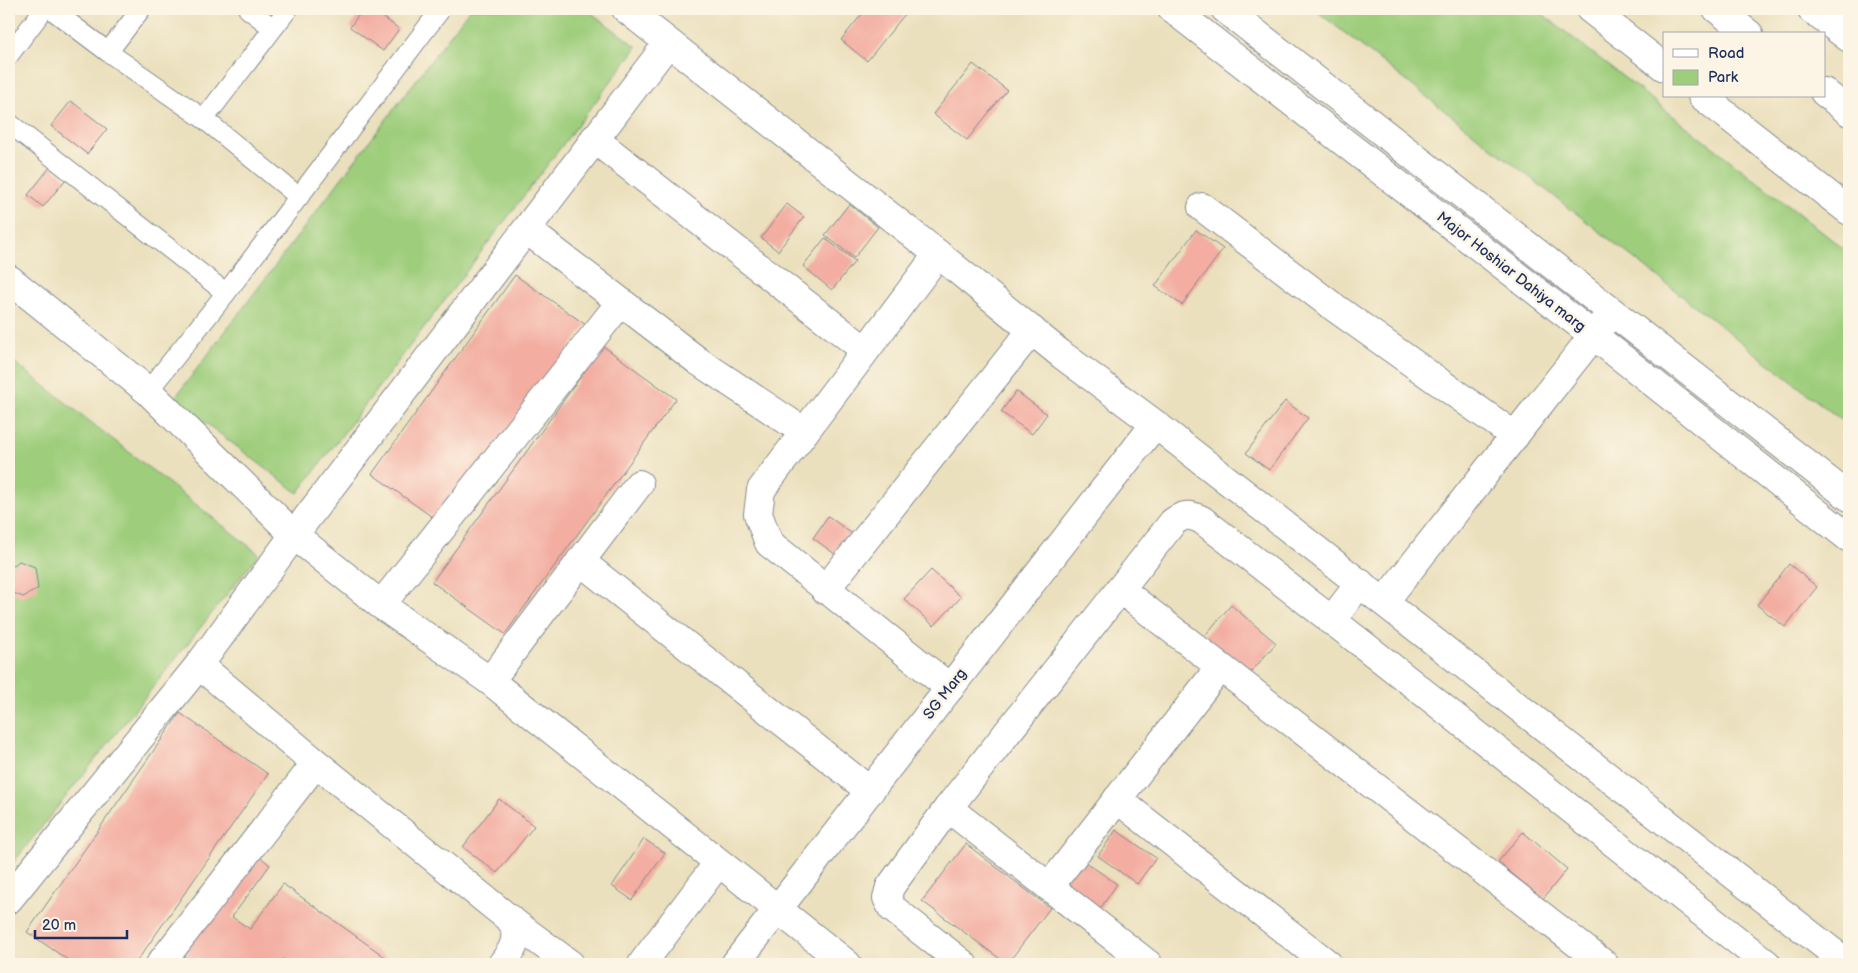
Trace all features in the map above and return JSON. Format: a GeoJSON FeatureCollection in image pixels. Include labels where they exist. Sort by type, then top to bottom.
{"type":"FeatureCollection","features":[{"type":"Feature","properties":{"kind":"street"},"geometry":{"type":"LineString","coordinates":[[626,9],[1032,330],[1848,964]]}},
{"type":"Feature","properties":{"kind":"street","name":"Major Hoshiar Dahiya marg"},"geometry":{"type":"LineString","coordinates":[[1172,9],[1593,335],[1849,538]]}},
{"type":"Feature","properties":{"kind":"street"},"geometry":{"type":"LineString","coordinates":[[1225,9],[1849,497]]}},
{"type":"Feature","properties":{"kind":"street"},"geometry":{"type":"LineString","coordinates":[[1590,9],[1663,66]]}},
{"type":"Feature","properties":{"kind":"street"},"geometry":{"type":"LineString","coordinates":[[1717,9],[1747,32]]}},
{"type":"Feature","properties":{"kind":"street"},"geometry":{"type":"LineString","coordinates":[[1811,9],[1849,38]]}},
{"type":"Feature","properties":{"kind":"street"},"geometry":{"type":"LineString","coordinates":[[9,899],[199,665],[294,536],[668,43]]}},
{"type":"Feature","properties":{"kind":"street"},"geometry":{"type":"LineString","coordinates":[[1826,94],[1849,112]]}},
{"type":"Feature","properties":{"kind":"street"},"geometry":{"type":"LineString","coordinates":[[1705,98],[1849,211]]}},
{"type":"Feature","properties":{"kind":"street"},"geometry":{"type":"LineString","coordinates":[[594,140],[865,350]]}},
{"type":"Feature","properties":{"kind":"street"},"geometry":{"type":"LineString","coordinates":[[1202,207],[1331,306],[1515,436]]}},
{"type":"Feature","properties":{"kind":"street"},"geometry":{"type":"LineString","coordinates":[[527,230],[698,361],[803,431]]}},
{"type":"Feature","properties":{"kind":"street"},"geometry":{"type":"LineString","coordinates":[[938,254],[803,431],[761,490],[758,514],[769,543],[825,590],[950,688]]}},
{"type":"Feature","properties":{"kind":"street"},"geometry":{"type":"LineString","coordinates":[[9,280],[148,391],[294,536],[381,604],[490,681],[777,910],[848,964]]}},
{"type":"Feature","properties":{"kind":"street"},"geometry":{"type":"LineString","coordinates":[[381,604],[620,303]]}},
{"type":"Feature","properties":{"kind":"street"},"geometry":{"type":"LineString","coordinates":[[1384,602],[1612,311]]}},
{"type":"Feature","properties":{"kind":"street"},"geometry":{"type":"LineString","coordinates":[[825,590],[1032,330]]}},
{"type":"Feature","properties":{"kind":"street","name":"SG Marg"},"geometry":{"type":"LineString","coordinates":[[735,964],[1155,424]]}},
{"type":"Feature","properties":{"kind":"street"},"geometry":{"type":"LineString","coordinates":[[490,681],[639,484]]}},
{"type":"Feature","properties":{"kind":"street"},"geometry":{"type":"LineString","coordinates":[[963,964],[892,908],[887,898],[890,887],[948,808],[1174,522],[1182,516],[1193,515],[1331,620],[1767,964]]}},
{"type":"Feature","properties":{"kind":"street"},"geometry":{"type":"LineString","coordinates":[[580,561],[870,791]]}},
{"type":"Feature","properties":{"kind":"street"},"geometry":{"type":"LineString","coordinates":[[1331,620],[1360,583]]}},
{"type":"Feature","properties":{"kind":"street"},"geometry":{"type":"LineString","coordinates":[[1121,590],[1604,964]]}},
{"type":"Feature","properties":{"kind":"street"},"geometry":{"type":"LineString","coordinates":[[199,665],[316,763],[512,921],[570,964]]}},
{"type":"Feature","properties":{"kind":"street"},"geometry":{"type":"LineString","coordinates":[[1049,887],[1220,667]]}},
{"type":"Feature","properties":{"kind":"street"},"geometry":{"type":"LineString","coordinates":[[160,964],[316,763]]}},
{"type":"Feature","properties":{"kind":"street"},"geometry":{"type":"LineString","coordinates":[[1117,800],[1328,964]]}},
{"type":"Feature","properties":{"kind":"street"},"geometry":{"type":"LineString","coordinates":[[948,808],[1148,964]]}},
{"type":"Feature","properties":{"kind":"street"},"geometry":{"type":"LineString","coordinates":[[642,964],[718,863]]}},
{"type":"Feature","properties":{"kind":"street"},"geometry":{"type":"LineString","coordinates":[[502,964],[515,942],[517,932],[512,921]]}},
{"type":"Feature","properties":{"kind":"lane"},"geometry":{"type":"LineString","coordinates":[[9,55],[44,9]]}},
{"type":"Feature","properties":{"kind":"lane"},"geometry":{"type":"LineString","coordinates":[[51,9],[108,52],[204,119],[299,197]]}},
{"type":"Feature","properties":{"kind":"lane"},"geometry":{"type":"LineString","coordinates":[[108,52],[141,9]]}},
{"type":"Feature","properties":{"kind":"lane"},"geometry":{"type":"LineString","coordinates":[[248,9],[273,28]]}},
{"type":"Feature","properties":{"kind":"lane"},"geometry":{"type":"LineString","coordinates":[[204,119],[288,9]]}},
{"type":"Feature","properties":{"kind":"lane"},"geometry":{"type":"LineString","coordinates":[[148,391],[226,293],[441,9]]}},
{"type":"Feature","properties":{"kind":"lane"},"geometry":{"type":"LineString","coordinates":[[9,123],[226,293]]}},
{"type":"Feature","properties":{"kind":"green space"},"geometry":{"type":"Polygon","coordinates":[[[470,9],[586,9],[637,47],[298,493],[174,399],[470,9]]]}},
{"type":"Feature","properties":{"kind":"green space"},"geometry":{"type":"Polygon","coordinates":[[[1314,9],[1536,9],[1849,253],[1849,426],[1314,9]]]}},
{"type":"Feature","properties":{"kind":"green space"},"geometry":{"type":"Polygon","coordinates":[[[9,358],[259,554],[9,868],[9,358]]]}},
{"type":"Feature","properties":{"kind":"building"},"geometry":{"type":"Polygon","coordinates":[[[363,9],[372,9],[399,29],[383,51],[350,27],[363,9]]]}},
{"type":"Feature","properties":{"kind":"building"},"geometry":{"type":"Polygon","coordinates":[[[866,9],[909,9],[867,61],[841,40],[866,9]]]}},
{"type":"Feature","properties":{"kind":"building"},"geometry":{"type":"Polygon","coordinates":[[[973,64],[1007,90],[967,140],[933,114],[973,64]]]}},
{"type":"Feature","properties":{"kind":"building"},"geometry":{"type":"Polygon","coordinates":[[[71,101],[107,129],[87,154],[51,126],[71,101]]]}},
{"type":"Feature","properties":{"kind":"building"},"geometry":{"type":"Polygon","coordinates":[[[51,166],[66,179],[43,207],[28,195],[51,166]]]}},
{"type":"Feature","properties":{"kind":"building"},"geometry":{"type":"Polygon","coordinates":[[[787,204],[804,217],[778,251],[761,238],[787,204]]]}},
{"type":"Feature","properties":{"kind":"building"},"geometry":{"type":"Polygon","coordinates":[[[849,204],[878,227],[854,258],[825,235],[849,204]]]}},
{"type":"Feature","properties":{"kind":"building"},"geometry":{"type":"Polygon","coordinates":[[[1196,230],[1223,249],[1182,305],[1155,286],[1196,230]]]}},
{"type":"Feature","properties":{"kind":"building"},"geometry":{"type":"Polygon","coordinates":[[[825,238],[855,261],[832,290],[803,266],[825,238]]]}},
{"type":"Feature","properties":{"kind":"building"},"geometry":{"type":"Polygon","coordinates":[[[515,275],[586,325],[442,524],[372,474],[515,275]]]}},
{"type":"Feature","properties":{"kind":"building"},"geometry":{"type":"Polygon","coordinates":[[[603,346],[676,399],[505,634],[432,582],[603,346]]]}},
{"type":"Feature","properties":{"kind":"building"},"geometry":{"type":"Polygon","coordinates":[[[1016,391],[1047,414],[1032,434],[1001,412],[1016,391]]]}},
{"type":"Feature","properties":{"kind":"building"},"geometry":{"type":"Polygon","coordinates":[[[1285,401],[1308,418],[1269,470],[1246,453],[1285,401]]]}},
{"type":"Feature","properties":{"kind":"building"},"geometry":{"type":"Polygon","coordinates":[[[828,516],[859,539],[843,560],[813,538],[828,516]]]}},
{"type":"Feature","properties":{"kind":"building"},"geometry":{"type":"Polygon","coordinates":[[[19,561],[35,567],[38,589],[23,597],[9,591],[9,569],[19,561]]]}},
{"type":"Feature","properties":{"kind":"building"},"geometry":{"type":"Polygon","coordinates":[[[1789,564],[1817,587],[1785,627],[1757,605],[1789,564]]]}},
{"type":"Feature","properties":{"kind":"building"},"geometry":{"type":"Polygon","coordinates":[[[931,570],[961,597],[934,626],[904,599],[931,570]]]}},
{"type":"Feature","properties":{"kind":"building"},"geometry":{"type":"Polygon","coordinates":[[[1231,605],[1276,643],[1247,677],[1202,639],[1231,605]]]}},
{"type":"Feature","properties":{"kind":"building"},"geometry":{"type":"Polygon","coordinates":[[[180,713],[268,774],[135,964],[65,964],[68,960],[27,932],[180,713]]]}},
{"type":"Feature","properties":{"kind":"building"},"geometry":{"type":"Polygon","coordinates":[[[499,799],[534,826],[497,873],[463,847],[499,799]]]}},
{"type":"Feature","properties":{"kind":"building"},"geometry":{"type":"Polygon","coordinates":[[[1116,830],[1156,858],[1137,884],[1098,856],[1116,830]]]}},
{"type":"Feature","properties":{"kind":"building"},"geometry":{"type":"Polygon","coordinates":[[[1523,832],[1567,869],[1543,899],[1498,862],[1523,832]]]}},
{"type":"Feature","properties":{"kind":"building"},"geometry":{"type":"Polygon","coordinates":[[[644,839],[665,853],[632,900],[612,886],[644,839]]]}},
{"type":"Feature","properties":{"kind":"building"},"geometry":{"type":"Polygon","coordinates":[[[966,844],[1050,908],[1007,964],[922,901],[966,844]]]}},
{"type":"Feature","properties":{"kind":"building"},"geometry":{"type":"Polygon","coordinates":[[[254,852],[270,865],[232,917],[250,929],[283,884],[395,964],[290,964],[283,959],[280,964],[191,964],[178,955],[254,852]]]}},
{"type":"Feature","properties":{"kind":"building"},"geometry":{"type":"Polygon","coordinates":[[[1078,857],[1117,884],[1100,909],[1061,881],[1078,857]]]}}]}
